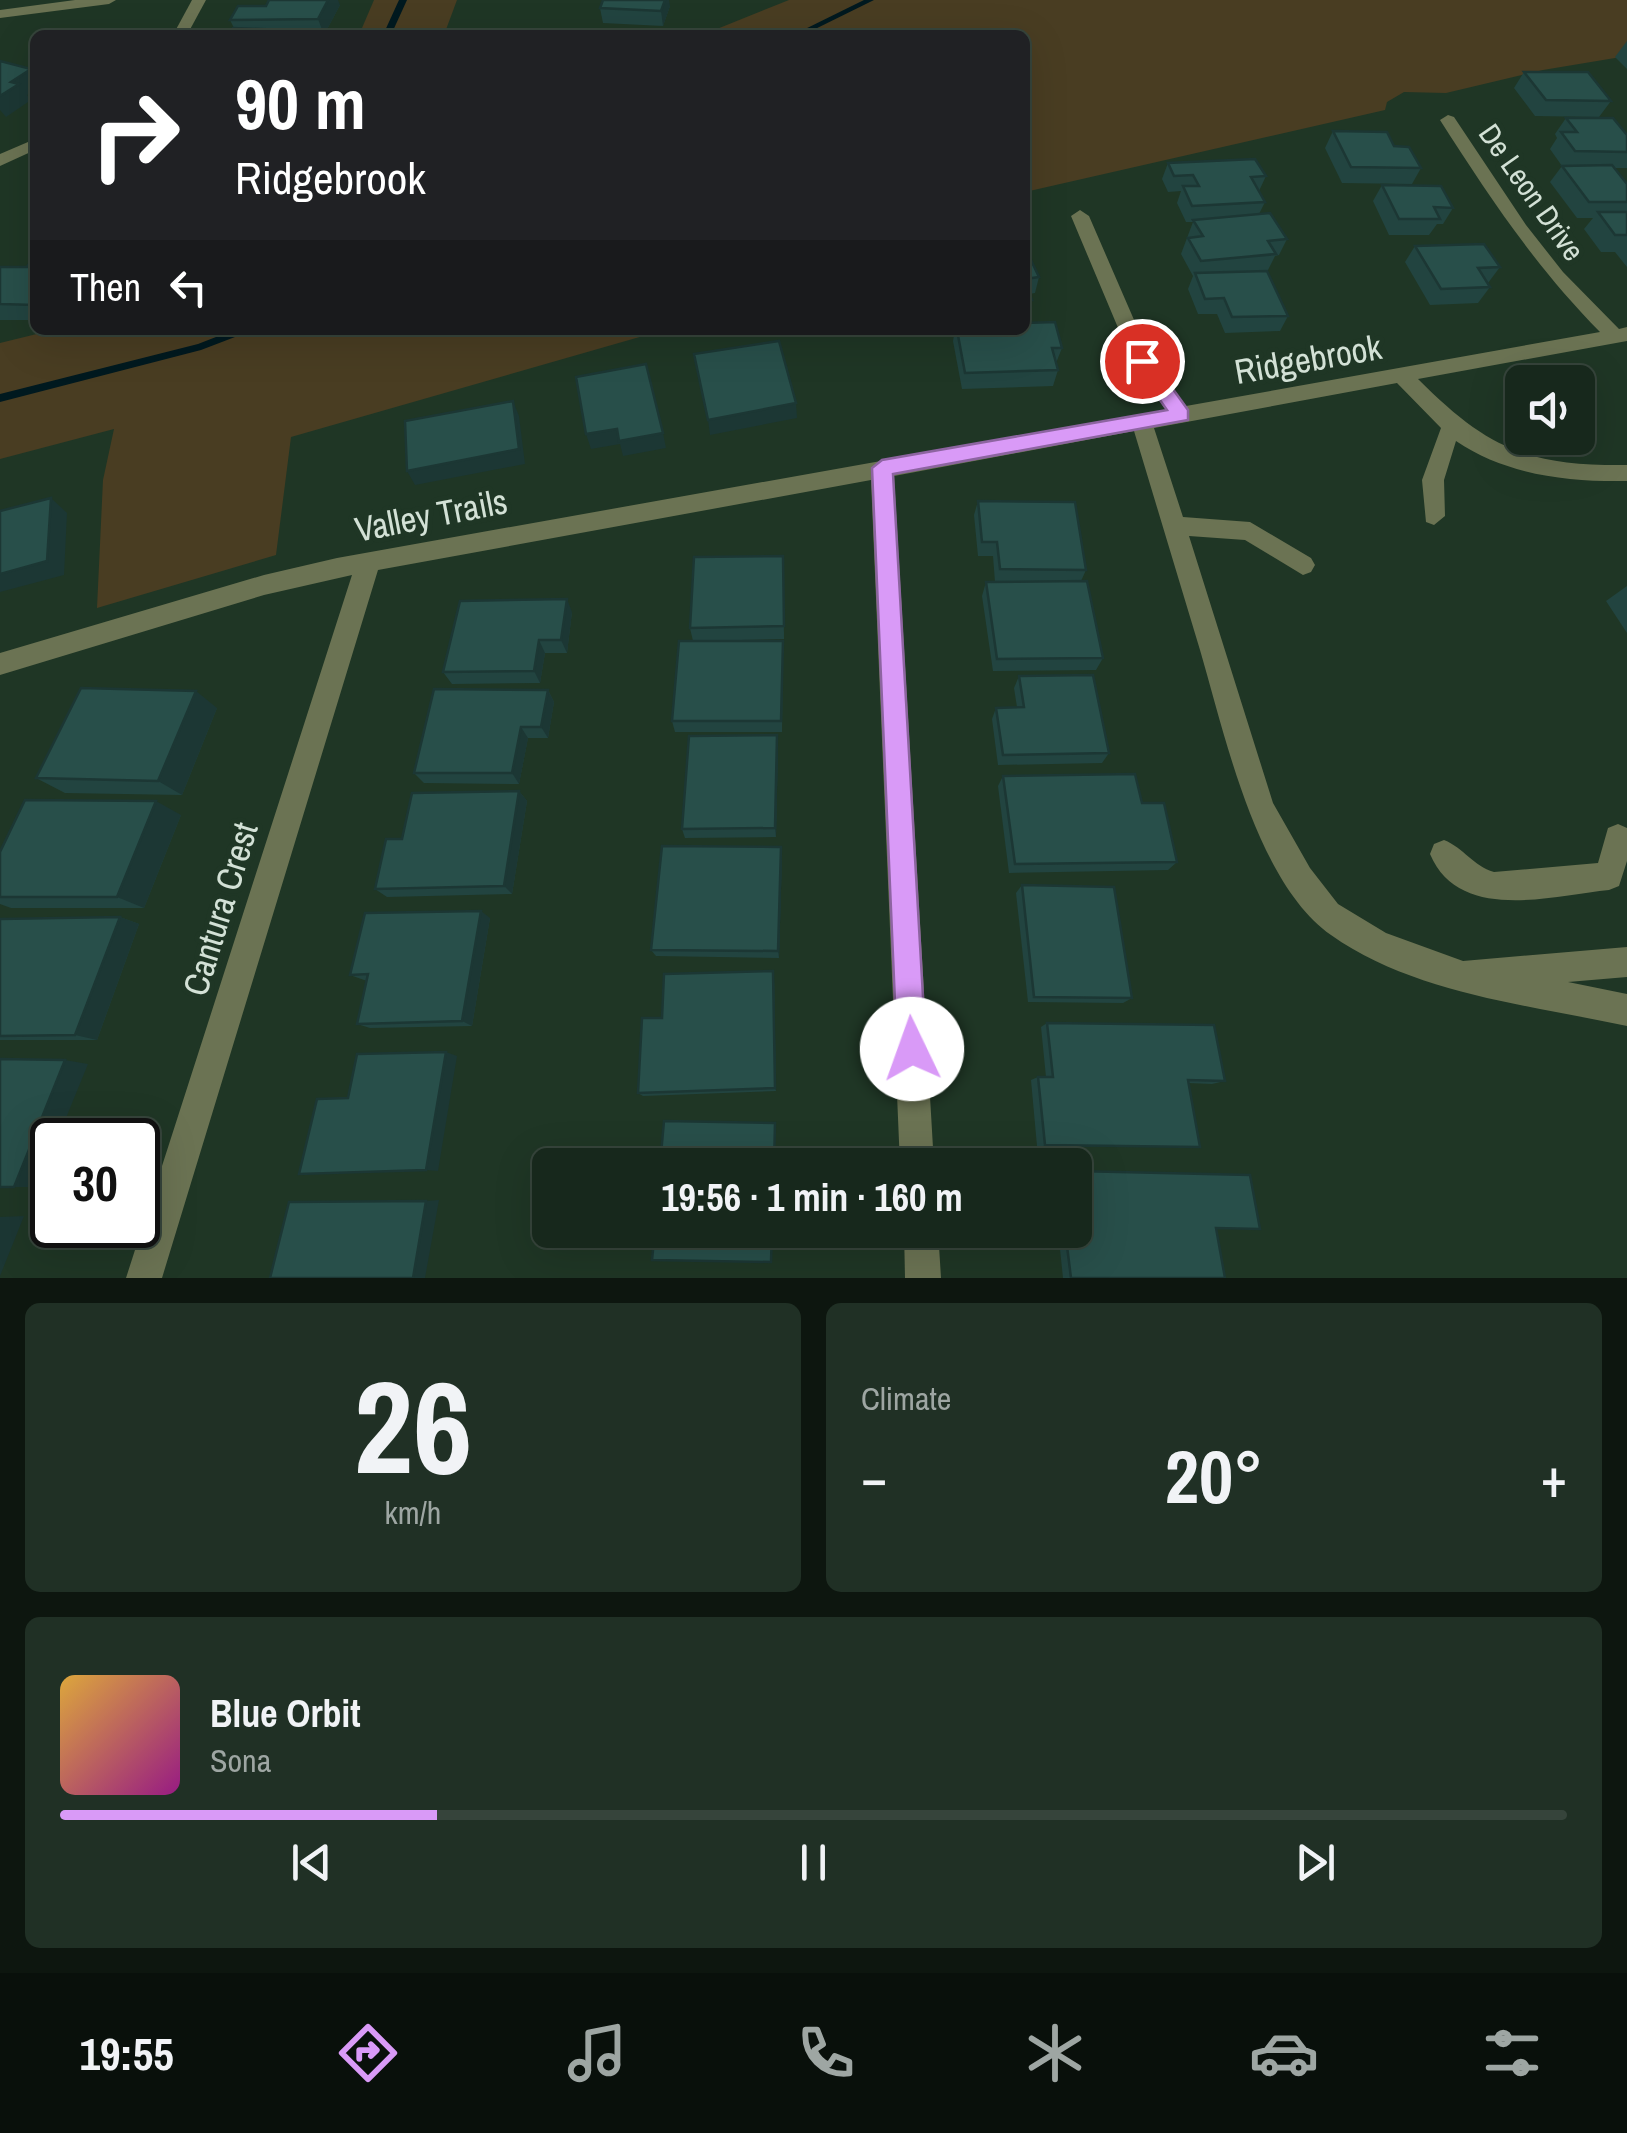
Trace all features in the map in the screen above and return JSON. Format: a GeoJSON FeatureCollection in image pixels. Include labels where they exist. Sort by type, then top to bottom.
{"type":"FeatureCollection","features":[{"type":"Feature","properties":{"kind":"street"},"geometry":{"type":"LineString","coordinates":[[0,14],[109,0]]}},
{"type":"Feature","properties":{"kind":"street"},"geometry":{"type":"LineString","coordinates":[[183,30],[199,0]]}},
{"type":"Feature","properties":{"kind":"street","name":"De Leon Drive"},"geometry":{"type":"LineString","coordinates":[[1448,120],[1519,229],[1556,276],[1621,335]]}},
{"type":"Feature","properties":{"kind":"street"},"geometry":{"type":"LineString","coordinates":[[0,161],[26,157]]}},
{"type":"Feature","properties":{"kind":"street"},"geometry":{"type":"LineString","coordinates":[[1080,216],[1142,361],[1181,415]]}},
{"type":"Feature","properties":{"kind":"street","name":"Ridgebrook"},"geometry":{"type":"LineString","coordinates":[[882,468],[1621,335]]}},
{"type":"Feature","properties":{"kind":"street"},"geometry":{"type":"LineString","coordinates":[[1402,375],[1474,442],[1514,459],[1596,474],[1627,472]]}},
{"type":"Feature","properties":{"kind":"street"},"geometry":{"type":"LineString","coordinates":[[1142,422],[1262,807],[1289,859],[1326,913],[1390,950],[1463,976],[1627,1010]]}},
{"type":"Feature","properties":{"kind":"street"},"geometry":{"type":"LineString","coordinates":[[1434,516],[1429,488],[1437,452],[1454,424]]}},
{"type":"Feature","properties":{"kind":"street"},"geometry":{"type":"LineString","coordinates":[[882,468],[916,1148]]}},
{"type":"Feature","properties":{"kind":"street","name":"Valley Trails"},"geometry":{"type":"LineString","coordinates":[[0,664],[264,585],[882,468]]}},
{"type":"Feature","properties":{"kind":"street"},"geometry":{"type":"LineString","coordinates":[[1175,526],[1250,531],[1303,565]]}},
{"type":"Feature","properties":{"kind":"street","name":"Cantura Crest"},"geometry":{"type":"LineString","coordinates":[[144,1278],[368,563]]}},
{"type":"Feature","properties":{"kind":"street"},"geometry":{"type":"LineString","coordinates":[[1444,854],[1471,880],[1494,888],[1609,876],[1618,838]]}},
{"type":"Feature","properties":{"kind":"street"},"geometry":{"type":"LineString","coordinates":[[1463,976],[1627,962]]}},
{"type":"Feature","properties":{"kind":"street"},"geometry":{"type":"LineString","coordinates":[[921,1248],[923,1278]]}},
{"type":"Feature","properties":{"kind":"shaded area"},"geometry":{"type":"Polygon","coordinates":[[[374,0],[457,0],[446,30],[361,30],[374,0]]]}},
{"type":"Feature","properties":{"kind":"shaded area"},"geometry":{"type":"Polygon","coordinates":[[[789,0],[1627,0],[1627,56],[1543,70],[1446,93],[1404,92],[1387,102],[1385,110],[1030,191],[1030,30],[714,30],[789,0]]]}},
{"type":"Feature","properties":{"kind":"shaded area"},"geometry":{"type":"Polygon","coordinates":[[[33,335],[647,335],[291,437],[276,555],[97,608],[103,480],[114,429],[0,459],[0,343],[33,335]]]}},
{"type":"Feature","properties":{"kind":"building"},"geometry":{"type":"Polygon","coordinates":[[[269,0],[328,0],[318,19],[230,20],[238,6],[266,6],[269,0]]]}},
{"type":"Feature","properties":{"kind":"building"},"geometry":{"type":"Polygon","coordinates":[[[603,0],[665,0],[661,11],[600,8],[603,0]]]}},
{"type":"Feature","properties":{"kind":"building"},"geometry":{"type":"Polygon","coordinates":[[[0,61],[30,69],[11,82],[19,84],[0,96],[0,61]]]}},
{"type":"Feature","properties":{"kind":"building"},"geometry":{"type":"Polygon","coordinates":[[[1524,72],[1588,72],[1611,101],[1546,100],[1524,72]]]}},
{"type":"Feature","properties":{"kind":"building"},"geometry":{"type":"Polygon","coordinates":[[[1566,118],[1613,118],[1627,135],[1627,152],[1575,151],[1561,132],[1577,132],[1566,118]]]}},
{"type":"Feature","properties":{"kind":"building"},"geometry":{"type":"Polygon","coordinates":[[[1333,131],[1387,132],[1394,146],[1409,147],[1421,168],[1351,167],[1333,131]]]}},
{"type":"Feature","properties":{"kind":"building"},"geometry":{"type":"Polygon","coordinates":[[[1255,159],[1266,176],[1251,177],[1265,202],[1192,206],[1183,186],[1199,186],[1193,175],[1174,176],[1168,163],[1255,159]]]}},
{"type":"Feature","properties":{"kind":"building"},"geometry":{"type":"Polygon","coordinates":[[[1612,165],[1627,184],[1627,202],[1589,202],[1562,166],[1612,165]]]}},
{"type":"Feature","properties":{"kind":"building"},"geometry":{"type":"Polygon","coordinates":[[[1382,185],[1441,186],[1453,208],[1434,207],[1440,219],[1399,219],[1382,185]]]}},
{"type":"Feature","properties":{"kind":"building"},"geometry":{"type":"Polygon","coordinates":[[[1598,212],[1627,212],[1627,235],[1615,235],[1598,212]]]}},
{"type":"Feature","properties":{"kind":"building"},"geometry":{"type":"Polygon","coordinates":[[[1270,213],[1287,239],[1268,241],[1276,254],[1201,261],[1188,238],[1203,236],[1193,220],[1270,213]]]}},
{"type":"Feature","properties":{"kind":"building"},"geometry":{"type":"Polygon","coordinates":[[[1484,244],[1500,267],[1478,268],[1490,287],[1441,289],[1415,246],[1484,244]]]}},
{"type":"Feature","properties":{"kind":"building"},"geometry":{"type":"Polygon","coordinates":[[[1030,258],[1039,277],[1030,278],[1030,258]]]}},
{"type":"Feature","properties":{"kind":"building"},"geometry":{"type":"Polygon","coordinates":[[[30,262],[30,305],[0,304],[0,267],[27,267],[30,262]]]}},
{"type":"Feature","properties":{"kind":"building"},"geometry":{"type":"Polygon","coordinates":[[[1267,271],[1288,316],[1232,317],[1224,298],[1205,299],[1195,273],[1267,271]]]}},
{"type":"Feature","properties":{"kind":"building"},"geometry":{"type":"Polygon","coordinates":[[[1055,322],[1062,348],[1052,348],[1058,370],[965,373],[958,335],[1030,335],[1030,323],[1055,322]]]}},
{"type":"Feature","properties":{"kind":"building"},"geometry":{"type":"Polygon","coordinates":[[[779,341],[796,403],[708,420],[694,354],[779,341]]]}},
{"type":"Feature","properties":{"kind":"building"},"geometry":{"type":"Polygon","coordinates":[[[646,364],[663,433],[619,441],[617,429],[586,434],[576,377],[646,364]]]}},
{"type":"Feature","properties":{"kind":"building"},"geometry":{"type":"Polygon","coordinates":[[[513,401],[519,449],[407,471],[405,421],[513,401]]]}},
{"type":"Feature","properties":{"kind":"building"},"geometry":{"type":"Polygon","coordinates":[[[51,498],[47,561],[0,574],[0,511],[51,498]]]}},
{"type":"Feature","properties":{"kind":"building"},"geometry":{"type":"Polygon","coordinates":[[[978,501],[1075,502],[1086,570],[1000,569],[997,542],[982,542],[978,501]]]}},
{"type":"Feature","properties":{"kind":"building"},"geometry":{"type":"Polygon","coordinates":[[[783,556],[784,626],[690,628],[694,557],[783,556]]]}},
{"type":"Feature","properties":{"kind":"building"},"geometry":{"type":"Polygon","coordinates":[[[1087,581],[1103,658],[997,659],[986,582],[1087,581]]]}},
{"type":"Feature","properties":{"kind":"building"},"geometry":{"type":"Polygon","coordinates":[[[567,599],[561,640],[539,640],[534,671],[443,672],[460,601],[567,599]]]}},
{"type":"Feature","properties":{"kind":"building"},"geometry":{"type":"Polygon","coordinates":[[[679,641],[783,641],[781,721],[672,721],[679,641]]]}},
{"type":"Feature","properties":{"kind":"building"},"geometry":{"type":"Polygon","coordinates":[[[1093,675],[1109,753],[1003,755],[996,708],[1024,707],[1019,676],[1093,675]]]}},
{"type":"Feature","properties":{"kind":"building"},"geometry":{"type":"Polygon","coordinates":[[[81,688],[196,691],[158,781],[36,778],[81,688]]]}},
{"type":"Feature","properties":{"kind":"building"},"geometry":{"type":"Polygon","coordinates":[[[434,689],[548,690],[541,727],[521,727],[512,773],[414,773],[434,689]]]}},
{"type":"Feature","properties":{"kind":"building"},"geometry":{"type":"Polygon","coordinates":[[[777,735],[775,828],[682,829],[689,736],[777,735]]]}},
{"type":"Feature","properties":{"kind":"building"},"geometry":{"type":"Polygon","coordinates":[[[1135,774],[1142,803],[1164,803],[1177,862],[1015,864],[1003,776],[1135,774]]]}},
{"type":"Feature","properties":{"kind":"building"},"geometry":{"type":"Polygon","coordinates":[[[519,791],[504,886],[375,889],[386,839],[402,839],[412,793],[519,791]]]}},
{"type":"Feature","properties":{"kind":"building"},"geometry":{"type":"Polygon","coordinates":[[[25,800],[156,801],[117,897],[0,897],[0,852],[25,800]]]}},
{"type":"Feature","properties":{"kind":"building"},"geometry":{"type":"Polygon","coordinates":[[[662,846],[781,847],[778,951],[651,950],[662,846]]]}},
{"type":"Feature","properties":{"kind":"building"},"geometry":{"type":"Polygon","coordinates":[[[1022,885],[1114,887],[1132,998],[1034,997],[1022,885]]]}},
{"type":"Feature","properties":{"kind":"building"},"geometry":{"type":"Polygon","coordinates":[[[481,911],[462,1021],[357,1024],[368,974],[350,975],[365,913],[481,911]]]}},
{"type":"Feature","properties":{"kind":"building"},"geometry":{"type":"Polygon","coordinates":[[[120,917],[75,1035],[0,1036],[0,919],[120,917]]]}},
{"type":"Feature","properties":{"kind":"building"},"geometry":{"type":"Polygon","coordinates":[[[773,971],[775,1088],[638,1093],[642,1018],[662,1018],[664,974],[773,971]]]}},
{"type":"Feature","properties":{"kind":"building"},"geometry":{"type":"Polygon","coordinates":[[[1047,1023],[1214,1025],[1225,1081],[1188,1080],[1200,1147],[1045,1145],[1038,1077],[1053,1077],[1047,1023]]]}},
{"type":"Feature","properties":{"kind":"building"},"geometry":{"type":"Polygon","coordinates":[[[446,1052],[426,1170],[299,1174],[317,1099],[348,1098],[357,1054],[446,1052]]]}},
{"type":"Feature","properties":{"kind":"building"},"geometry":{"type":"Polygon","coordinates":[[[0,1059],[65,1060],[42,1118],[30,1118],[30,1147],[14,1187],[0,1187],[0,1059]]]}},
{"type":"Feature","properties":{"kind":"building"},"geometry":{"type":"Polygon","coordinates":[[[664,1121],[775,1123],[774,1148],[662,1148],[664,1121]]]}},
{"type":"Feature","properties":{"kind":"building"},"geometry":{"type":"Polygon","coordinates":[[[1092,1171],[1250,1175],[1260,1229],[1216,1228],[1225,1278],[1071,1278],[1067,1248],[1092,1248],[1092,1171]]]}},
{"type":"Feature","properties":{"kind":"building"},"geometry":{"type":"Polygon","coordinates":[[[426,1201],[413,1278],[270,1278],[289,1202],[426,1201]]]}},
{"type":"Feature","properties":{"kind":"building"},"geometry":{"type":"Polygon","coordinates":[[[653,1248],[771,1248],[771,1262],[652,1260],[653,1248]]]}},
{"type":"Feature","properties":{"kind":"waterway"},"geometry":{"type":"LineString","coordinates":[[389,30],[403,0]]}},
{"type":"Feature","properties":{"kind":"waterway"},"geometry":{"type":"LineString","coordinates":[[807,30],[870,0]]}},
{"type":"Feature","properties":{"kind":"waterway"},"geometry":{"type":"LineString","coordinates":[[0,398],[201,347],[231,335]]}},
{"type":"Feature","properties":{"kind":"route"},"geometry":{"type":"LineString","coordinates":[[912,1049],[882,468],[1181,415],[1142,361]]}}]}
